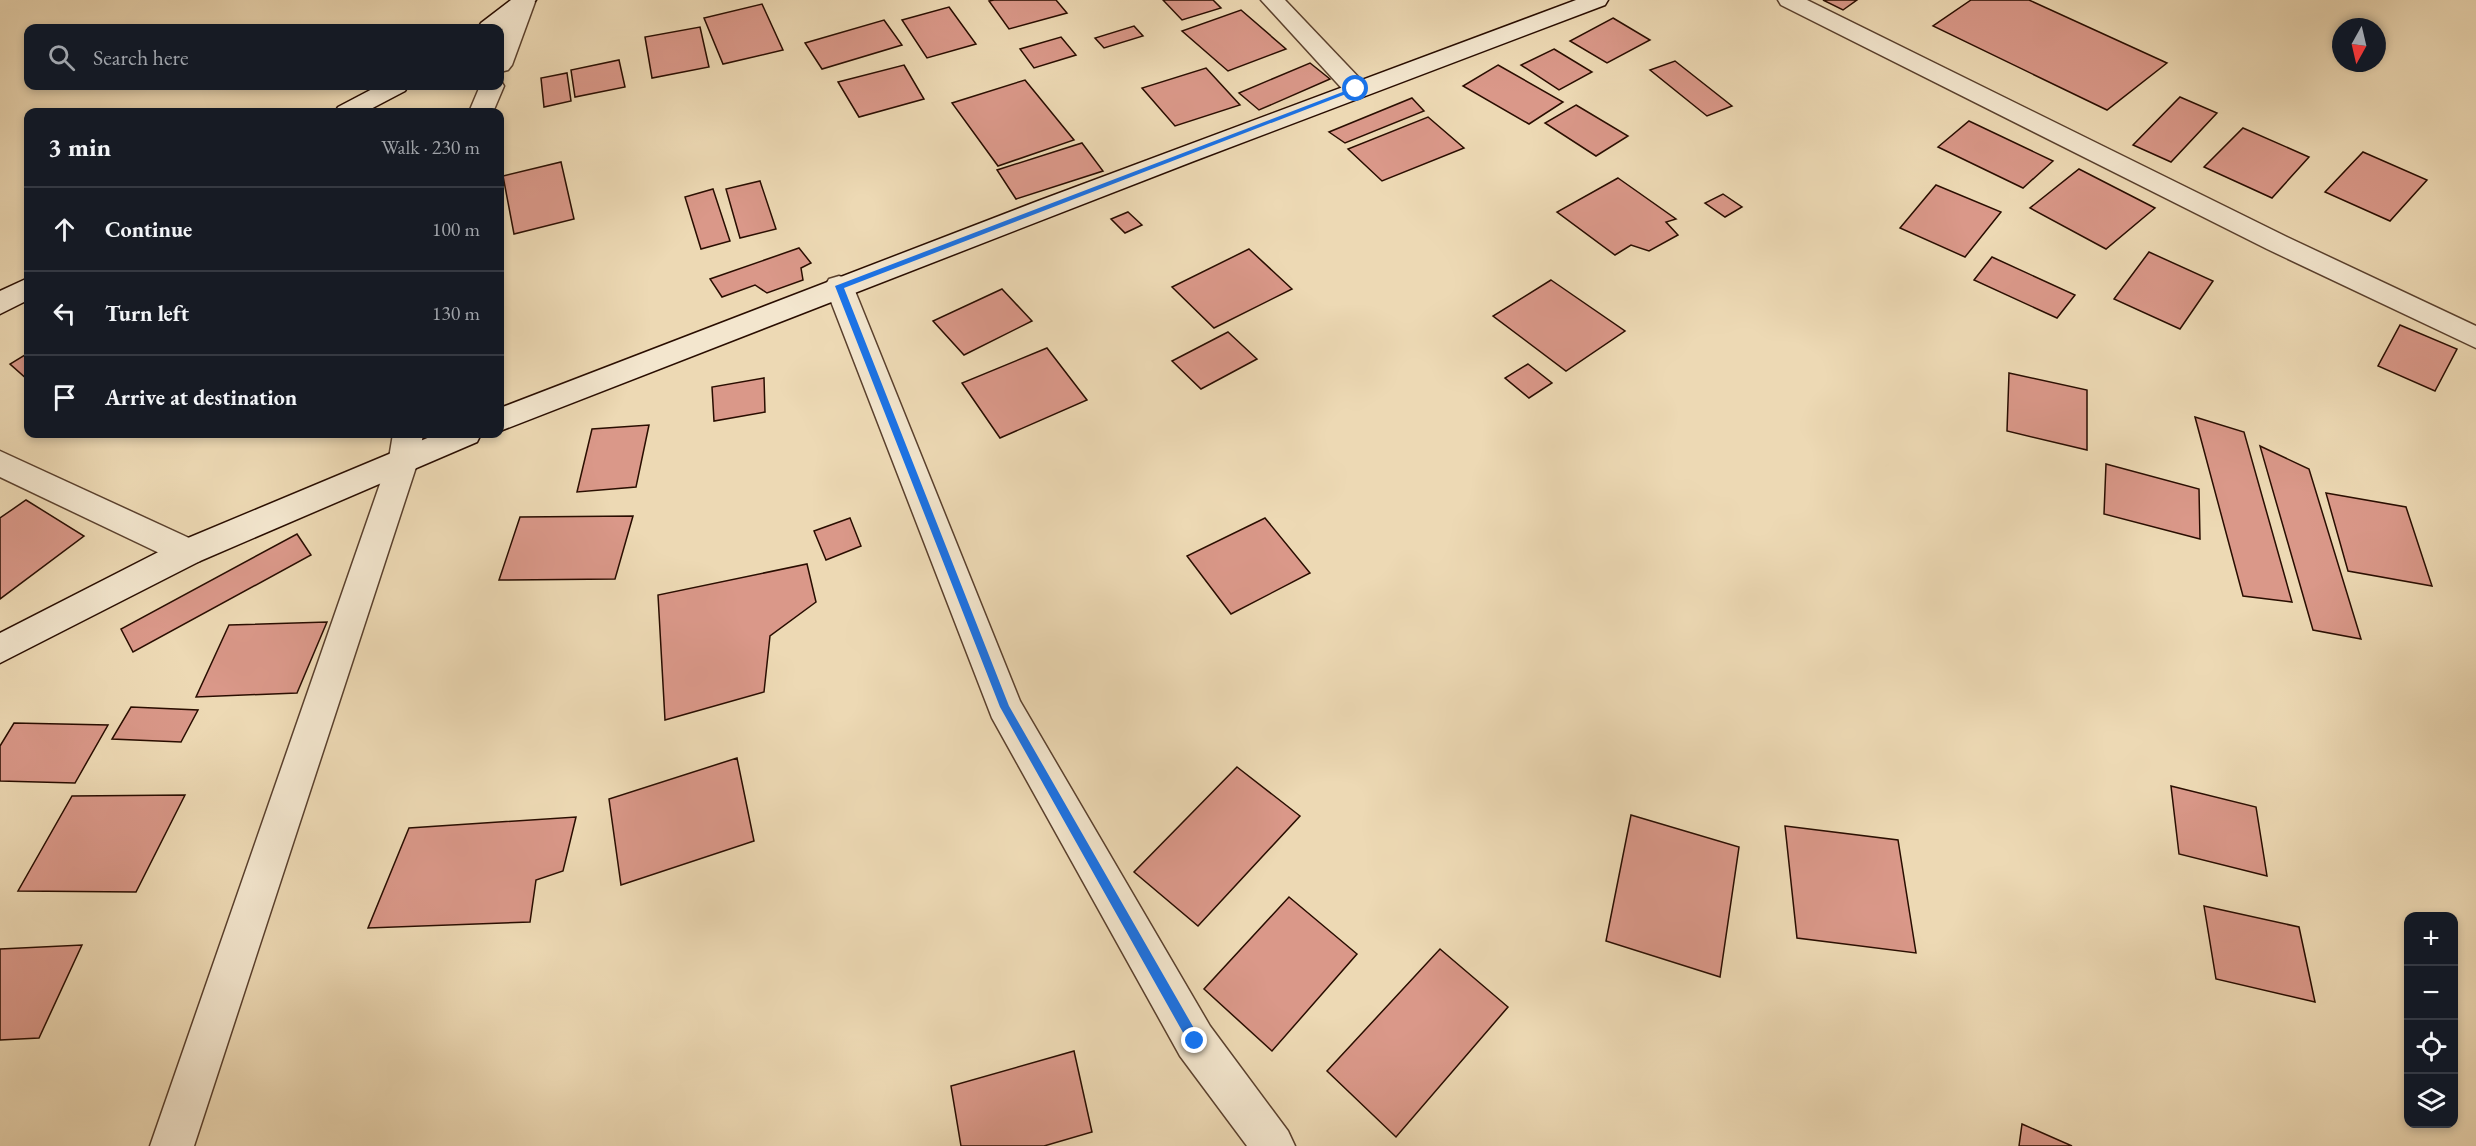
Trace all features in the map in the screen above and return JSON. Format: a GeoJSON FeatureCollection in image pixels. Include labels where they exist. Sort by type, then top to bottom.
{"type":"FeatureCollection","features":[{"type":"Feature","properties":{"kind":"street"},"geometry":{"type":"LineString","coordinates":[[1272,0],[1356,89]]}},
{"type":"Feature","properties":{"kind":"street"},"geometry":{"type":"LineString","coordinates":[[504,418],[839,286],[1356,89],[1597,0]]}},
{"type":"Feature","properties":{"kind":"street"},"geometry":{"type":"LineString","coordinates":[[1789,0],[2277,243],[2476,338]]}},
{"type":"Feature","properties":{"kind":"street"},"geometry":{"type":"LineString","coordinates":[[494,24],[524,1]]}},
{"type":"Feature","properties":{"kind":"street"},"geometry":{"type":"LineString","coordinates":[[504,54],[524,1]]}},
{"type":"Feature","properties":{"kind":"street"},"geometry":{"type":"LineString","coordinates":[[355,108],[388,90]]}},
{"type":"Feature","properties":{"kind":"street"},"geometry":{"type":"LineString","coordinates":[[483,108],[490,90]]}},
{"type":"Feature","properties":{"kind":"street"},"geometry":{"type":"LineString","coordinates":[[839,286],[1005,707],[1195,1041],[1273,1146]]}},
{"type":"Feature","properties":{"kind":"street"},"geometry":{"type":"LineString","coordinates":[[0,304],[24,290]]}},
{"type":"Feature","properties":{"kind":"street"},"geometry":{"type":"LineString","coordinates":[[0,649],[188,552],[406,446],[446,438]]}},
{"type":"Feature","properties":{"kind":"street"},"geometry":{"type":"LineString","coordinates":[[172,1146],[406,446]]}},
{"type":"Feature","properties":{"kind":"street"},"geometry":{"type":"LineString","coordinates":[[0,463],[188,552]]}},
{"type":"Feature","properties":{"kind":"building"},"geometry":{"type":"Polygon","coordinates":[[[1056,0],[1067,13],[1009,29],[989,1],[1056,0]]]}},
{"type":"Feature","properties":{"kind":"building"},"geometry":{"type":"Polygon","coordinates":[[[1163,0],[1213,0],[1221,8],[1182,20],[1163,0]]]}},
{"type":"Feature","properties":{"kind":"building"},"geometry":{"type":"Polygon","coordinates":[[[1823,0],[1857,0],[1843,10],[1823,0]]]}},
{"type":"Feature","properties":{"kind":"building"},"geometry":{"type":"Polygon","coordinates":[[[1971,0],[2029,0],[2167,63],[2107,110],[1933,26],[1971,0]]]}},
{"type":"Feature","properties":{"kind":"building"},"geometry":{"type":"Polygon","coordinates":[[[762,4],[783,50],[723,64],[704,18],[762,4]]]}},
{"type":"Feature","properties":{"kind":"building"},"geometry":{"type":"Polygon","coordinates":[[[949,7],[976,44],[927,58],[902,20],[949,7]]]}},
{"type":"Feature","properties":{"kind":"building"},"geometry":{"type":"Polygon","coordinates":[[[1241,10],[1286,49],[1228,71],[1182,31],[1241,10]]]}},
{"type":"Feature","properties":{"kind":"building"},"geometry":{"type":"Polygon","coordinates":[[[1613,18],[1650,40],[1607,63],[1570,41],[1613,18]]]}},
{"type":"Feature","properties":{"kind":"building"},"geometry":{"type":"Polygon","coordinates":[[[884,20],[902,45],[822,69],[805,43],[884,20]]]}},
{"type":"Feature","properties":{"kind":"building"},"geometry":{"type":"Polygon","coordinates":[[[1134,26],[1143,36],[1104,48],[1095,38],[1134,26]]]}},
{"type":"Feature","properties":{"kind":"building"},"geometry":{"type":"Polygon","coordinates":[[[700,27],[709,67],[652,78],[645,37],[700,27]]]}},
{"type":"Feature","properties":{"kind":"building"},"geometry":{"type":"Polygon","coordinates":[[[1061,37],[1076,55],[1034,68],[1020,49],[1061,37]]]}},
{"type":"Feature","properties":{"kind":"building"},"geometry":{"type":"Polygon","coordinates":[[[1554,49],[1592,72],[1559,90],[1521,65],[1554,49]]]}},
{"type":"Feature","properties":{"kind":"building"},"geometry":{"type":"Polygon","coordinates":[[[619,60],[625,87],[575,97],[571,70],[619,60]]]}},
{"type":"Feature","properties":{"kind":"building"},"geometry":{"type":"Polygon","coordinates":[[[1675,61],[1732,106],[1707,116],[1650,70],[1675,61]]]}},
{"type":"Feature","properties":{"kind":"building"},"geometry":{"type":"Polygon","coordinates":[[[1310,63],[1330,79],[1259,110],[1239,93],[1310,63]]]}},
{"type":"Feature","properties":{"kind":"building"},"geometry":{"type":"Polygon","coordinates":[[[904,65],[924,99],[859,117],[838,82],[904,65]]]}},
{"type":"Feature","properties":{"kind":"building"},"geometry":{"type":"Polygon","coordinates":[[[1498,65],[1563,102],[1529,124],[1463,86],[1498,65]]]}},
{"type":"Feature","properties":{"kind":"building"},"geometry":{"type":"Polygon","coordinates":[[[1206,68],[1240,105],[1175,126],[1142,88],[1206,68]]]}},
{"type":"Feature","properties":{"kind":"building"},"geometry":{"type":"Polygon","coordinates":[[[567,73],[571,101],[544,107],[541,78],[567,73]]]}},
{"type":"Feature","properties":{"kind":"building"},"geometry":{"type":"Polygon","coordinates":[[[1025,80],[1074,140],[998,166],[952,103],[1025,80]]]}},
{"type":"Feature","properties":{"kind":"building"},"geometry":{"type":"Polygon","coordinates":[[[2180,97],[2217,113],[2171,162],[2133,145],[2180,97]]]}},
{"type":"Feature","properties":{"kind":"building"},"geometry":{"type":"Polygon","coordinates":[[[1412,98],[1424,111],[1345,143],[1329,132],[1412,98]]]}},
{"type":"Feature","properties":{"kind":"building"},"geometry":{"type":"Polygon","coordinates":[[[1576,105],[1628,136],[1596,156],[1545,123],[1576,105]]]}},
{"type":"Feature","properties":{"kind":"building"},"geometry":{"type":"Polygon","coordinates":[[[1428,117],[1464,148],[1382,181],[1348,149],[1428,117]]]}},
{"type":"Feature","properties":{"kind":"building"},"geometry":{"type":"Polygon","coordinates":[[[1969,121],[2053,161],[2023,188],[1938,147],[1969,121]]]}},
{"type":"Feature","properties":{"kind":"building"},"geometry":{"type":"Polygon","coordinates":[[[2243,128],[2309,157],[2272,198],[2204,167],[2243,128]]]}},
{"type":"Feature","properties":{"kind":"building"},"geometry":{"type":"Polygon","coordinates":[[[1082,143],[1103,171],[1016,199],[997,170],[1082,143]]]}},
{"type":"Feature","properties":{"kind":"building"},"geometry":{"type":"Polygon","coordinates":[[[2363,152],[2427,180],[2390,221],[2325,192],[2363,152]]]}},
{"type":"Feature","properties":{"kind":"building"},"geometry":{"type":"Polygon","coordinates":[[[561,162],[574,219],[514,234],[504,176],[561,162]]]}},
{"type":"Feature","properties":{"kind":"building"},"geometry":{"type":"Polygon","coordinates":[[[2079,169],[2155,208],[2106,249],[2030,208],[2079,169]]]}},
{"type":"Feature","properties":{"kind":"building"},"geometry":{"type":"Polygon","coordinates":[[[1618,178],[1676,219],[1666,222],[1678,235],[1649,251],[1631,245],[1615,255],[1557,212],[1618,178]]]}},
{"type":"Feature","properties":{"kind":"building"},"geometry":{"type":"Polygon","coordinates":[[[760,181],[776,229],[740,238],[726,189],[760,181]]]}},
{"type":"Feature","properties":{"kind":"building"},"geometry":{"type":"Polygon","coordinates":[[[1936,185],[2001,212],[1965,257],[1900,228],[1936,185]]]}},
{"type":"Feature","properties":{"kind":"building"},"geometry":{"type":"Polygon","coordinates":[[[713,189],[730,241],[701,249],[685,197],[713,189]]]}},
{"type":"Feature","properties":{"kind":"building"},"geometry":{"type":"Polygon","coordinates":[[[1723,194],[1742,207],[1725,217],[1705,203],[1723,194]]]}},
{"type":"Feature","properties":{"kind":"building"},"geometry":{"type":"Polygon","coordinates":[[[1128,212],[1142,225],[1125,233],[1111,219],[1128,212]]]}},
{"type":"Feature","properties":{"kind":"building"},"geometry":{"type":"Polygon","coordinates":[[[799,248],[811,263],[801,268],[803,280],[767,293],[755,285],[722,297],[710,279],[799,248]]]}},
{"type":"Feature","properties":{"kind":"building"},"geometry":{"type":"Polygon","coordinates":[[[1249,249],[1292,289],[1214,328],[1172,287],[1249,249]]]}},
{"type":"Feature","properties":{"kind":"building"},"geometry":{"type":"Polygon","coordinates":[[[2149,252],[2213,281],[2180,329],[2114,299],[2149,252]]]}},
{"type":"Feature","properties":{"kind":"building"},"geometry":{"type":"Polygon","coordinates":[[[1992,257],[2075,295],[2057,318],[1974,280],[1992,257]]]}},
{"type":"Feature","properties":{"kind":"building"},"geometry":{"type":"Polygon","coordinates":[[[1551,280],[1625,331],[1566,371],[1493,316],[1551,280]]]}},
{"type":"Feature","properties":{"kind":"building"},"geometry":{"type":"Polygon","coordinates":[[[1002,289],[1032,321],[964,355],[933,321],[1002,289]]]}},
{"type":"Feature","properties":{"kind":"building"},"geometry":{"type":"Polygon","coordinates":[[[2400,325],[2457,349],[2435,391],[2378,366],[2400,325]]]}},
{"type":"Feature","properties":{"kind":"building"},"geometry":{"type":"Polygon","coordinates":[[[1228,332],[1257,359],[1201,389],[1172,361],[1228,332]]]}},
{"type":"Feature","properties":{"kind":"building"},"geometry":{"type":"Polygon","coordinates":[[[1047,348],[1087,400],[1000,438],[962,383],[1047,348]]]}},
{"type":"Feature","properties":{"kind":"building"},"geometry":{"type":"Polygon","coordinates":[[[24,355],[24,376],[10,364],[24,355]]]}},
{"type":"Feature","properties":{"kind":"building"},"geometry":{"type":"Polygon","coordinates":[[[1528,364],[1552,383],[1529,398],[1505,378],[1528,364]]]}},
{"type":"Feature","properties":{"kind":"building"},"geometry":{"type":"Polygon","coordinates":[[[2009,373],[2087,390],[2087,450],[2007,431],[2009,373]]]}},
{"type":"Feature","properties":{"kind":"building"},"geometry":{"type":"Polygon","coordinates":[[[764,378],[765,412],[714,421],[712,387],[764,378]]]}},
{"type":"Feature","properties":{"kind":"building"},"geometry":{"type":"Polygon","coordinates":[[[2195,417],[2244,432],[2292,602],[2243,596],[2195,417]]]}},
{"type":"Feature","properties":{"kind":"building"},"geometry":{"type":"Polygon","coordinates":[[[649,425],[636,487],[577,492],[592,429],[649,425]]]}},
{"type":"Feature","properties":{"kind":"building"},"geometry":{"type":"Polygon","coordinates":[[[2260,446],[2309,469],[2361,639],[2313,630],[2260,446]]]}},
{"type":"Feature","properties":{"kind":"building"},"geometry":{"type":"Polygon","coordinates":[[[2106,464],[2199,489],[2200,539],[2104,514],[2106,464]]]}},
{"type":"Feature","properties":{"kind":"building"},"geometry":{"type":"Polygon","coordinates":[[[2326,493],[2406,507],[2432,586],[2348,571],[2326,493]]]}},
{"type":"Feature","properties":{"kind":"building"},"geometry":{"type":"Polygon","coordinates":[[[26,500],[84,536],[0,599],[0,518],[26,500]]]}},
{"type":"Feature","properties":{"kind":"building"},"geometry":{"type":"Polygon","coordinates":[[[633,516],[615,579],[499,580],[520,517],[633,516]]]}},
{"type":"Feature","properties":{"kind":"building"},"geometry":{"type":"Polygon","coordinates":[[[850,518],[861,546],[826,560],[814,531],[850,518]]]}},
{"type":"Feature","properties":{"kind":"building"},"geometry":{"type":"Polygon","coordinates":[[[1265,518],[1310,573],[1231,614],[1187,556],[1265,518]]]}},
{"type":"Feature","properties":{"kind":"building"},"geometry":{"type":"Polygon","coordinates":[[[297,534],[311,555],[133,652],[121,629],[297,534]]]}},
{"type":"Feature","properties":{"kind":"building"},"geometry":{"type":"Polygon","coordinates":[[[807,564],[816,602],[770,636],[764,692],[665,720],[658,595],[807,564]]]}},
{"type":"Feature","properties":{"kind":"building"},"geometry":{"type":"Polygon","coordinates":[[[327,622],[297,693],[196,697],[229,625],[327,622]]]}},
{"type":"Feature","properties":{"kind":"building"},"geometry":{"type":"Polygon","coordinates":[[[131,707],[198,710],[181,742],[112,739],[131,707]]]}},
{"type":"Feature","properties":{"kind":"building"},"geometry":{"type":"Polygon","coordinates":[[[14,723],[108,725],[75,783],[0,781],[0,746],[14,723]]]}},
{"type":"Feature","properties":{"kind":"building"},"geometry":{"type":"Polygon","coordinates":[[[737,758],[754,841],[621,885],[609,799],[737,758]]]}},
{"type":"Feature","properties":{"kind":"building"},"geometry":{"type":"Polygon","coordinates":[[[1237,767],[1300,816],[1198,926],[1134,872],[1237,767]]]}},
{"type":"Feature","properties":{"kind":"building"},"geometry":{"type":"Polygon","coordinates":[[[2171,786],[2256,807],[2267,876],[2179,854],[2171,786]]]}},
{"type":"Feature","properties":{"kind":"building"},"geometry":{"type":"Polygon","coordinates":[[[185,795],[136,892],[18,891],[72,796],[185,795]]]}},
{"type":"Feature","properties":{"kind":"building"},"geometry":{"type":"Polygon","coordinates":[[[1631,815],[1739,847],[1720,977],[1606,941],[1631,815]]]}},
{"type":"Feature","properties":{"kind":"building"},"geometry":{"type":"Polygon","coordinates":[[[576,817],[563,871],[536,880],[530,922],[368,928],[409,828],[576,817]]]}},
{"type":"Feature","properties":{"kind":"building"},"geometry":{"type":"Polygon","coordinates":[[[1785,826],[1898,840],[1916,953],[1797,938],[1785,826]]]}},
{"type":"Feature","properties":{"kind":"building"},"geometry":{"type":"Polygon","coordinates":[[[1289,897],[1357,954],[1272,1051],[1204,989],[1289,897]]]}},
{"type":"Feature","properties":{"kind":"building"},"geometry":{"type":"Polygon","coordinates":[[[2204,906],[2299,927],[2315,1002],[2216,979],[2204,906]]]}},
{"type":"Feature","properties":{"kind":"building"},"geometry":{"type":"Polygon","coordinates":[[[82,945],[39,1038],[0,1040],[0,949],[82,945]]]}},
{"type":"Feature","properties":{"kind":"building"},"geometry":{"type":"Polygon","coordinates":[[[1440,949],[1508,1007],[1396,1137],[1327,1071],[1440,949]]]}},
{"type":"Feature","properties":{"kind":"building"},"geometry":{"type":"Polygon","coordinates":[[[1074,1051],[1092,1132],[1044,1146],[961,1146],[951,1086],[1074,1051]]]}},
{"type":"Feature","properties":{"kind":"building"},"geometry":{"type":"Polygon","coordinates":[[[2022,1124],[2072,1146],[2019,1146],[2022,1124]]]}},
{"type":"Feature","properties":{"kind":"route"},"geometry":{"type":"LineString","coordinates":[[1195,1041],[1005,707],[839,286],[1356,89]]}}]}
